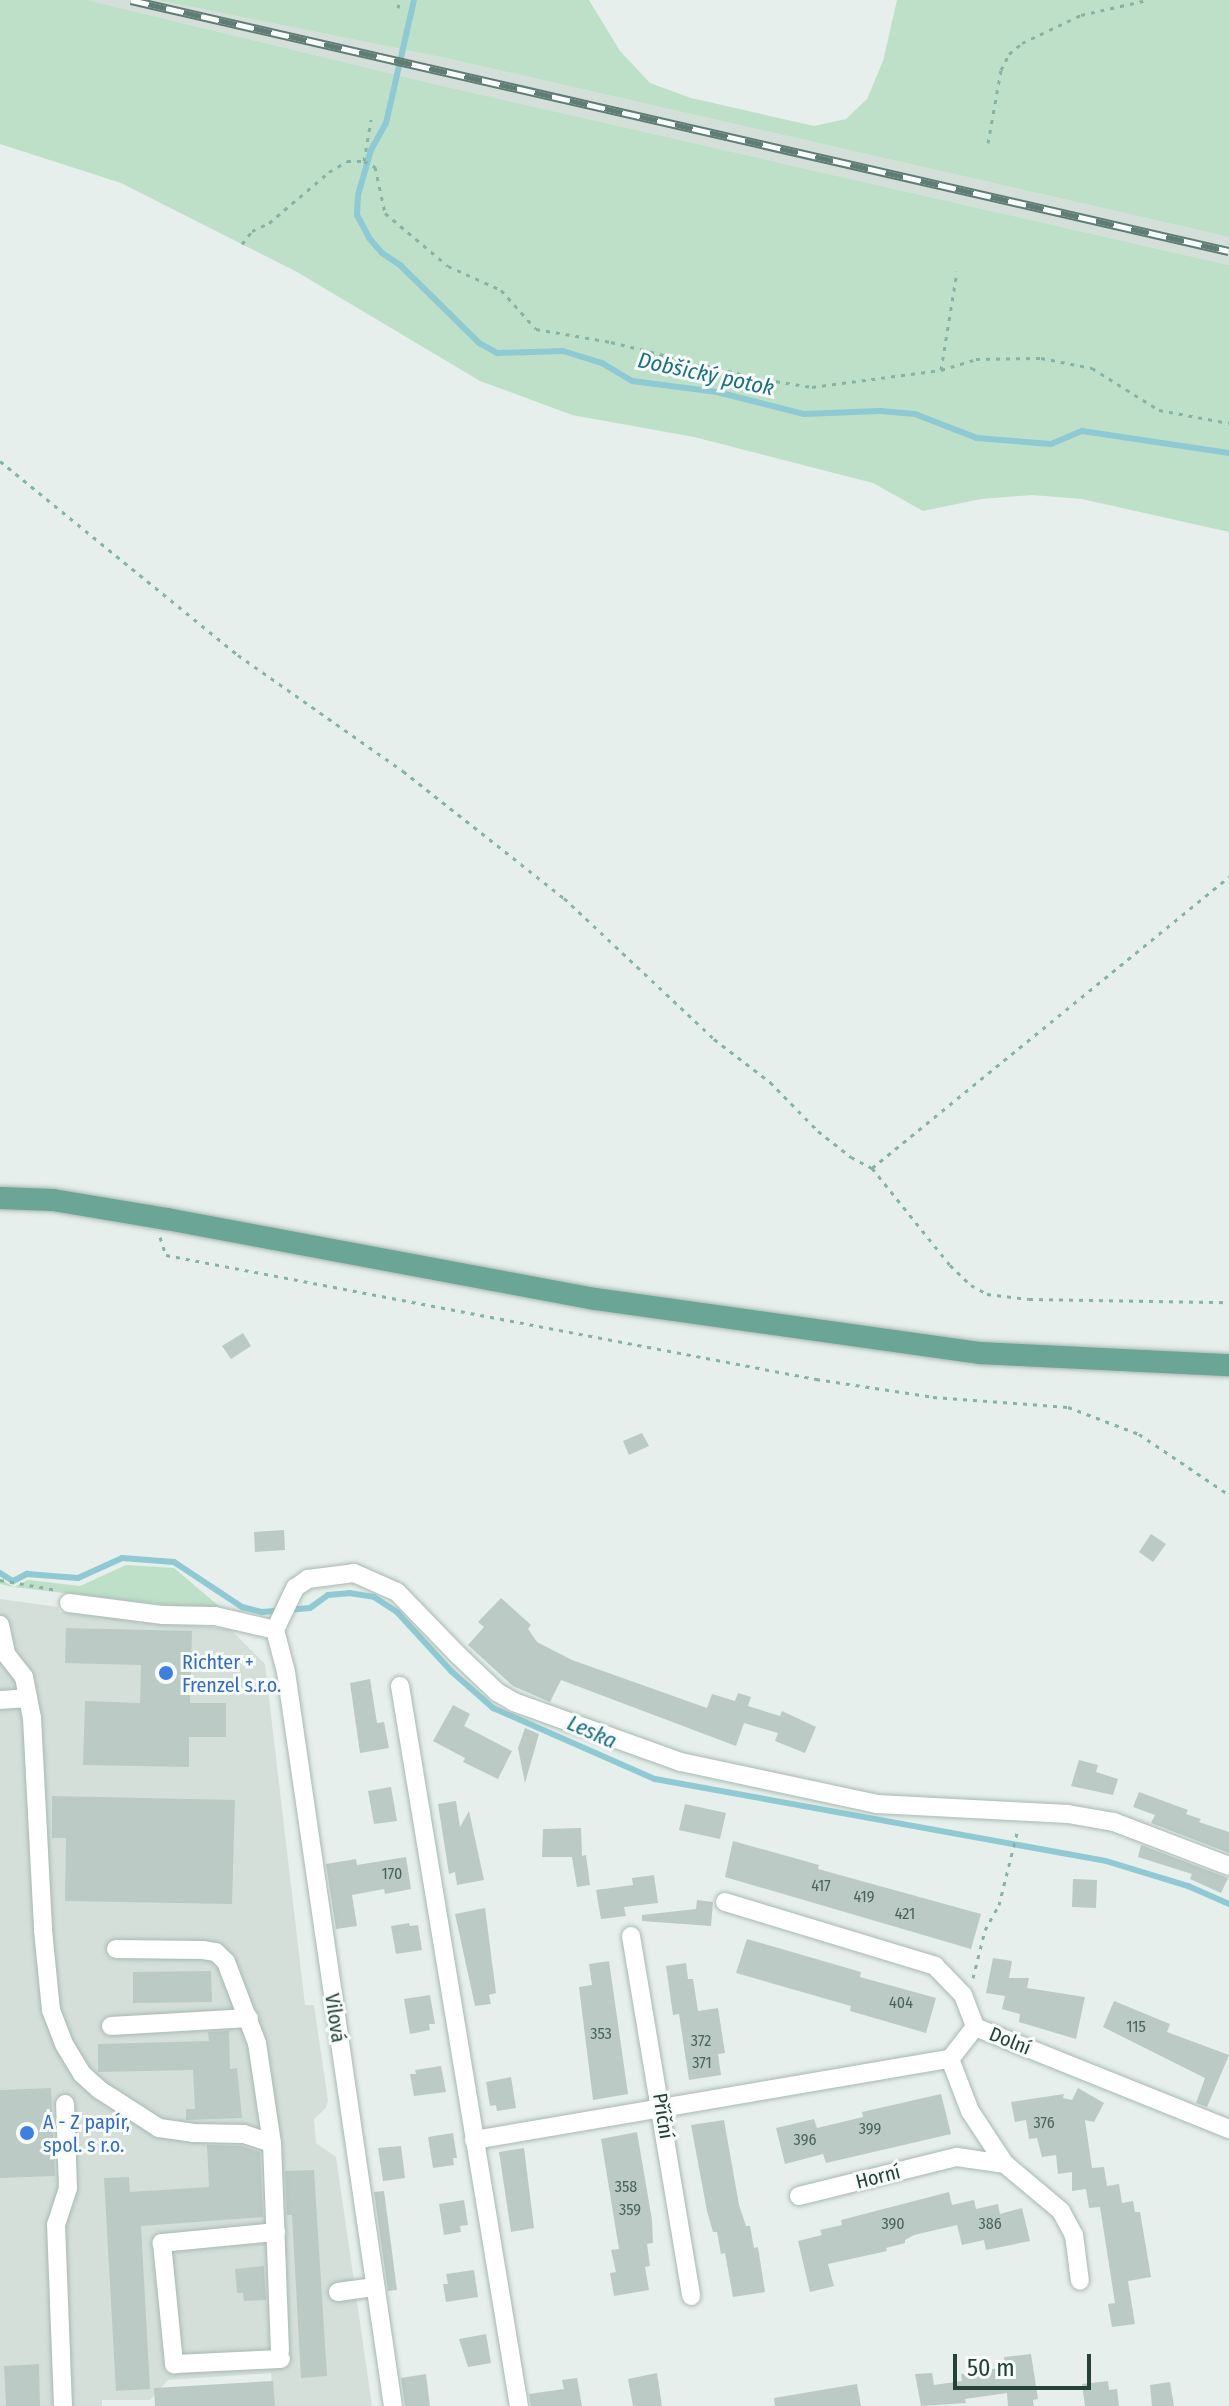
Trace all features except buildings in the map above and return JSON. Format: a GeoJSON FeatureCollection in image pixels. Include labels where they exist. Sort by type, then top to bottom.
{"type":"FeatureCollection","features":[{"type":"Feature","properties":{"kind":"main road"},"geometry":{"type":"LineString","coordinates":[[0,1198],[53,1200],[167,1219],[595,1299],[980,1353],[1229,1365]]}},
{"type":"Feature","properties":{"kind":"street"},"geometry":{"type":"LineString","coordinates":[[69,1603],[163,1615],[215,1616],[277,1626],[295,1588],[308,1579],[341,1574],[369,1577],[397,1592],[458,1655],[514,1702],[681,1762],[877,1804],[1068,1814],[1114,1822],[1229,1866]]}},
{"type":"Feature","properties":{"kind":"street"},"geometry":{"type":"LineString","coordinates":[[0,1625],[6,1654],[24,1677],[32,1718],[43,1930],[51,2010],[64,2044],[91,2082],[159,2128],[193,2133],[244,2134],[272,2143]]}},
{"type":"Feature","properties":{"kind":"street","name":"Vilová"},"geometry":{"type":"LineString","coordinates":[[277,1626],[393,2406]]}},
{"type":"Feature","properties":{"kind":"street"},"geometry":{"type":"LineString","coordinates":[[400,1686],[519,2406]]}},
{"type":"Feature","properties":{"kind":"street"},"geometry":{"type":"LineString","coordinates":[[0,1700],[28,1698]]}},
{"type":"Feature","properties":{"kind":"street","name":"Dolní"},"geometry":{"type":"LineString","coordinates":[[725,1902],[935,1966],[963,1995],[975,2027],[1229,2129]]}},
{"type":"Feature","properties":{"kind":"street","name":"Příční"},"geometry":{"type":"LineString","coordinates":[[631,1936],[662,2106],[691,2296]]}},
{"type":"Feature","properties":{"kind":"street"},"geometry":{"type":"LineString","coordinates":[[116,1949],[216,1952],[226,1962],[257,2043],[272,2143],[276,2232],[281,2355],[174,2364],[162,2243],[276,2232]]}},
{"type":"Feature","properties":{"kind":"street"},"geometry":{"type":"LineString","coordinates":[[111,2026],[249,2018]]}},
{"type":"Feature","properties":{"kind":"street"},"geometry":{"type":"LineString","coordinates":[[474,2140],[950,2059],[975,2027]]}},
{"type":"Feature","properties":{"kind":"street"},"geometry":{"type":"LineString","coordinates":[[950,2059],[979,2125],[1005,2164],[1061,2211],[1074,2235],[1080,2281]]}},
{"type":"Feature","properties":{"kind":"street"},"geometry":{"type":"LineString","coordinates":[[63,2406],[56,2225],[68,2188],[65,2104]]}},
{"type":"Feature","properties":{"kind":"street"},"geometry":{"type":"LineString","coordinates":[[957,2157],[969,2147],[979,2125]]}},
{"type":"Feature","properties":{"kind":"street","name":"Horní"},"geometry":{"type":"LineString","coordinates":[[799,2196],[957,2157],[1005,2164]]}},
{"type":"Feature","properties":{"kind":"street"},"geometry":{"type":"LineString","coordinates":[[338,2292],[375,2287]]}},
{"type":"Feature","properties":{"kind":"path"},"geometry":{"type":"LineString","coordinates":[[398,8],[400,0]]}},
{"type":"Feature","properties":{"kind":"path"},"geometry":{"type":"LineString","coordinates":[[988,143],[1001,70],[1009,54],[1022,43],[1081,15],[1147,0]]}},
{"type":"Feature","properties":{"kind":"path"},"geometry":{"type":"LineString","coordinates":[[364,161],[371,120]]}},
{"type":"Feature","properties":{"kind":"path"},"geometry":{"type":"LineString","coordinates":[[242,244],[252,231],[269,223],[329,172],[347,161],[364,161],[375,167],[385,213],[448,266],[501,290],[536,329],[611,342],[741,375],[812,387],[941,370],[976,359],[1041,358],[1092,368],[1159,410],[1229,423]]}},
{"type":"Feature","properties":{"kind":"path"},"geometry":{"type":"LineString","coordinates":[[941,370],[957,271]]}},
{"type":"Feature","properties":{"kind":"path"},"geometry":{"type":"LineString","coordinates":[[0,461],[238,655],[403,771],[564,898],[714,1039],[770,1082],[818,1131],[851,1157],[872,1168],[950,1265],[971,1285],[987,1294],[1029,1299],[1229,1302]]}},
{"type":"Feature","properties":{"kind":"path"},"geometry":{"type":"LineString","coordinates":[[872,1168],[1229,877]]}},
{"type":"Feature","properties":{"kind":"path"},"geometry":{"type":"LineString","coordinates":[[167,1219],[160,1237],[166,1255],[816,1379],[933,1397],[1068,1407],[1139,1434],[1229,1495]]}},
{"type":"Feature","properties":{"kind":"path"},"geometry":{"type":"LineString","coordinates":[[0,1580],[64,1591],[69,1603]]}},
{"type":"Feature","properties":{"kind":"path"},"geometry":{"type":"LineString","coordinates":[[963,1995],[973,1982],[985,1930],[999,1905],[1017,1831]]}},
{"type":"Feature","properties":{"kind":"shaded area"},"geometry":{"type":"Polygon","coordinates":[[[87,0],[157,0],[450,59],[1229,237],[1229,265],[443,86],[87,0]]]}},
{"type":"Feature","properties":{"kind":"shaded area"},"geometry":{"type":"Polygon","coordinates":[[[0,1599],[58,1607],[59,1612],[230,1629],[265,1664],[305,2005],[314,2005],[328,2101],[326,2108],[314,2119],[316,2143],[336,2157],[372,2406],[274,2406],[271,2373],[168,2380],[150,2400],[102,2400],[102,2406],[0,2406],[0,1599]]]}},
{"type":"Feature","properties":{"kind":"green space"},"geometry":{"type":"Polygon","coordinates":[[[0,0],[87,0],[443,86],[1229,265],[1229,532],[1082,499],[1032,495],[981,499],[923,511],[873,483],[694,437],[572,415],[480,381],[297,272],[121,183],[0,144],[0,0]]]}},
{"type":"Feature","properties":{"kind":"green space"},"geometry":{"type":"Polygon","coordinates":[[[157,0],[589,0],[620,51],[650,83],[691,98],[814,126],[846,119],[867,99],[883,61],[897,0],[1229,0],[1229,237],[450,59],[157,0]]]}},
{"type":"Feature","properties":{"kind":"green space"},"geometry":{"type":"Polygon","coordinates":[[[126,1565],[174,1568],[226,1612],[13,1587],[0,1584],[0,1579],[14,1587],[28,1580],[80,1586],[126,1565]]]}},
{"type":"Feature","properties":{"kind":"waterway","name":"Dobšický potok"},"geometry":{"type":"LineString","coordinates":[[414,0],[386,123],[371,150],[358,195],[357,215],[369,238],[382,253],[401,266],[479,343],[497,353],[563,351],[602,363],[632,381],[717,392],[804,414],[880,411],[915,414],[977,438],[1051,444],[1082,431],[1229,453]]}},
{"type":"Feature","properties":{"kind":"waterway","name":"Leska"},"geometry":{"type":"LineString","coordinates":[[0,1573],[13,1581],[27,1574],[78,1578],[122,1558],[174,1562],[242,1607],[262,1612],[310,1608],[328,1595],[349,1593],[374,1597],[397,1612],[451,1671],[493,1708],[655,1779],[1106,1861],[1188,1886],[1229,1904]]}},
{"type":"Feature","properties":{"kind":"railway"},"geometry":{"type":"LineString","coordinates":[[131,0],[1229,251]]}},
{"type":"Feature","properties":{"kind":"place","name":"Richter + Frenzel s.r.o."},"geometry":{"type":"Point","coordinates":[166,1673]}},
{"type":"Feature","properties":{"kind":"place","name":"A - Z papír, spol. s r.o."},"geometry":{"type":"Point","coordinates":[27,2133]}}]}
